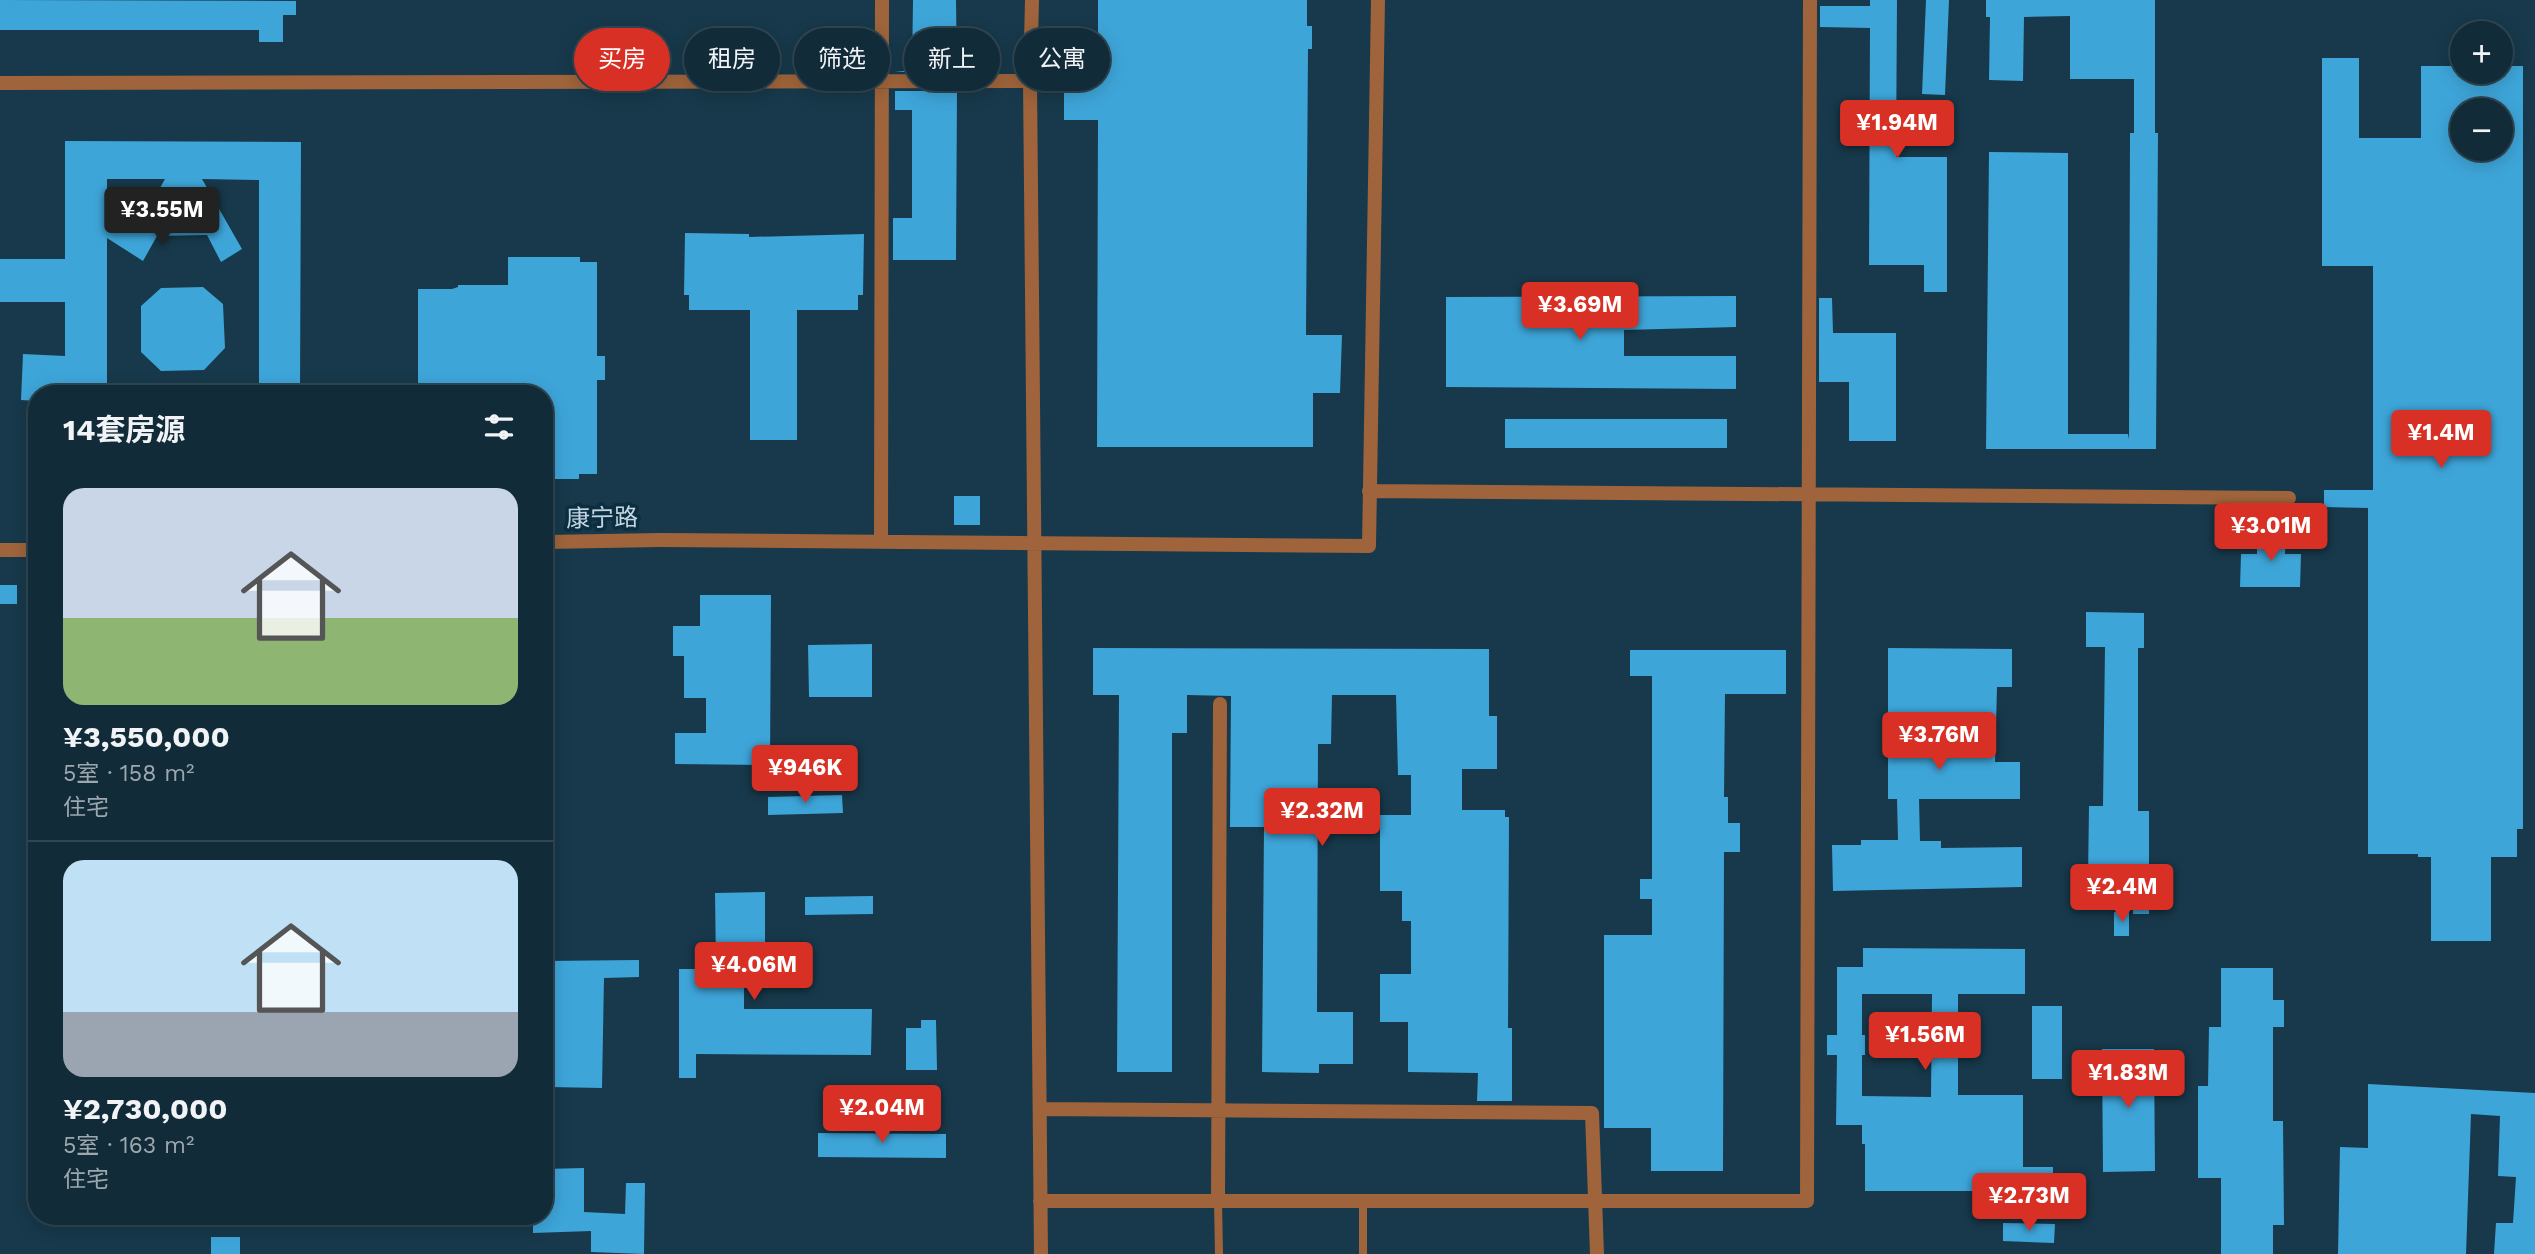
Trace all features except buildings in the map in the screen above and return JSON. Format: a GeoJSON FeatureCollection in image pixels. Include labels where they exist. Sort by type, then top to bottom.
{"type":"FeatureCollection","features":[{"type":"Feature","properties":{"kind":"street"},"geometry":{"type":"LineString","coordinates":[[882,0],[882,28]]}},
{"type":"Feature","properties":{"kind":"street"},"geometry":{"type":"LineString","coordinates":[[1031,28],[1032,0]]}},
{"type":"Feature","properties":{"kind":"street"},"geometry":{"type":"LineString","coordinates":[[1378,0],[1369,491],[2289,498]]}},
{"type":"Feature","properties":{"kind":"street"},"geometry":{"type":"LineString","coordinates":[[1040,1201],[1807,1201],[1810,0]]}},
{"type":"Feature","properties":{"kind":"street"},"geometry":{"type":"LineString","coordinates":[[0,83],[794,81]]}},
{"type":"Feature","properties":{"kind":"street"},"geometry":{"type":"LineString","coordinates":[[890,81],[1014,81]]}},
{"type":"Feature","properties":{"kind":"street"},"geometry":{"type":"LineString","coordinates":[[881,91],[881,542]]}},
{"type":"Feature","properties":{"kind":"street"},"geometry":{"type":"LineString","coordinates":[[1030,91],[1041,1254]]}},
{"type":"Feature","properties":{"kind":"street","name":"康宁路"},"geometry":{"type":"LineString","coordinates":[[553,542],[661,540],[1369,546],[1369,491]]}},
{"type":"Feature","properties":{"kind":"street"},"geometry":{"type":"LineString","coordinates":[[0,550],[28,550]]}},
{"type":"Feature","properties":{"kind":"street"},"geometry":{"type":"LineString","coordinates":[[1219,1201],[1220,704]]}},
{"type":"Feature","properties":{"kind":"street"},"geometry":{"type":"LineString","coordinates":[[1040,1109],[1592,1113],[1597,1254]]}},
{"type":"Feature","properties":{"kind":"lane"},"geometry":{"type":"LineString","coordinates":[[1219,1201],[1219,1254]]}},
{"type":"Feature","properties":{"kind":"lane"},"geometry":{"type":"LineString","coordinates":[[1363,1201],[1363,1254]]}}]}
